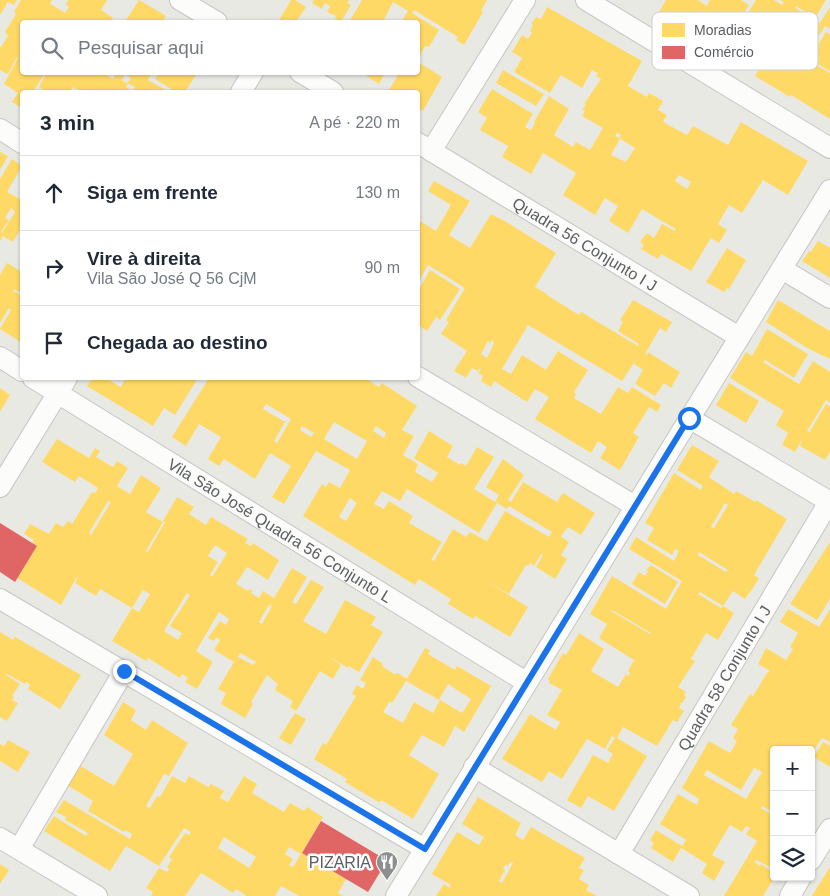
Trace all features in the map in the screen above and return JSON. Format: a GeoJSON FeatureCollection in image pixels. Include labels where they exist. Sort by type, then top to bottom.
{"type":"FeatureCollection","features":[{"type":"Feature","properties":{"kind":"street"},"geometry":{"type":"LineString","coordinates":[[180,0],[214,20]]}},
{"type":"Feature","properties":{"kind":"street"},"geometry":{"type":"LineString","coordinates":[[424,147],[525,0]]}},
{"type":"Feature","properties":{"kind":"street"},"geometry":{"type":"LineString","coordinates":[[586,0],[652,40]]}},
{"type":"Feature","properties":{"kind":"street"},"geometry":{"type":"LineString","coordinates":[[701,70],[830,148]]}},
{"type":"Feature","properties":{"kind":"street"},"geometry":{"type":"LineString","coordinates":[[242,90],[251,75]]}},
{"type":"Feature","properties":{"kind":"street"},"geometry":{"type":"LineString","coordinates":[[305,75],[330,90]]}},
{"type":"Feature","properties":{"kind":"street"},"geometry":{"type":"LineString","coordinates":[[0,130],[20,142]]}},
{"type":"Feature","properties":{"kind":"street","name":"Quadra 56 Conjunto I J"},"geometry":{"type":"LineString","coordinates":[[424,147],[739,337]]}},
{"type":"Feature","properties":{"kind":"street"},"geometry":{"type":"LineString","coordinates":[[396,896],[830,190]]}},
{"type":"Feature","properties":{"kind":"street"},"geometry":{"type":"LineString","coordinates":[[782,269],[830,298]]}},
{"type":"Feature","properties":{"kind":"street"},"geometry":{"type":"LineString","coordinates":[[0,357],[20,370]]}},
{"type":"Feature","properties":{"kind":"street"},"geometry":{"type":"LineString","coordinates":[[420,378],[635,506]]}},
{"type":"Feature","properties":{"kind":"street","name":"Vila São José Quadra 56 Conjunto L"},"geometry":{"type":"LineString","coordinates":[[41,380],[62,385],[526,682]]}},
{"type":"Feature","properties":{"kind":"street"},"geometry":{"type":"LineString","coordinates":[[0,487],[62,385]]}},
{"type":"Feature","properties":{"kind":"street"},"geometry":{"type":"LineString","coordinates":[[689,418],[830,502]]}},
{"type":"Feature","properties":{"kind":"street","name":"Quadra 58 Conjunto I J"},"geometry":{"type":"LineString","coordinates":[[619,854],[830,502]]}},
{"type":"Feature","properties":{"kind":"street"},"geometry":{"type":"LineString","coordinates":[[0,599],[425,849]]}},
{"type":"Feature","properties":{"kind":"street"},"geometry":{"type":"LineString","coordinates":[[19,849],[124,671]]}},
{"type":"Feature","properties":{"kind":"street"},"geometry":{"type":"LineString","coordinates":[[474,767],[689,896]]}},
{"type":"Feature","properties":{"kind":"street"},"geometry":{"type":"LineString","coordinates":[[815,853],[830,829]]}},
{"type":"Feature","properties":{"kind":"street"},"geometry":{"type":"LineString","coordinates":[[0,838],[97,896]]}},
{"type":"Feature","properties":{"kind":"street"},"geometry":{"type":"LineString","coordinates":[[790,896],[799,881]]}},
{"type":"Feature","properties":{"kind":"building: Moradias"},"geometry":{"type":"Polygon","coordinates":[[[0,0],[17,0],[14,5],[8,2],[0,15],[0,0]]]}},
{"type":"Feature","properties":{"kind":"building: Moradias"},"geometry":{"type":"Polygon","coordinates":[[[21,0],[52,0],[50,4],[65,13],[69,7],[66,5],[68,0],[107,0],[101,10],[113,18],[112,20],[20,20],[20,75],[44,75],[34,90],[20,90],[20,107],[12,102],[18,93],[4,84],[18,58],[8,74],[0,70],[0,47],[8,36],[5,32],[16,14],[14,12],[21,0]]]}},
{"type":"Feature","properties":{"kind":"building: Moradias"},"geometry":{"type":"Polygon","coordinates":[[[139,0],[166,16],[163,20],[126,20],[139,0]]]}},
{"type":"Feature","properties":{"kind":"building: Moradias"},"geometry":{"type":"Polygon","coordinates":[[[291,0],[295,0],[306,7],[297,20],[279,20],[291,0]]]}},
{"type":"Feature","properties":{"kind":"building: Moradias"},"geometry":{"type":"Polygon","coordinates":[[[314,0],[349,0],[347,3],[351,5],[342,20],[338,20],[335,18],[336,16],[327,12],[330,6],[325,3],[322,9],[312,3],[314,0]]]}},
{"type":"Feature","properties":{"kind":"building: Moradias"},"geometry":{"type":"Polygon","coordinates":[[[362,0],[487,0],[481,11],[483,12],[464,45],[456,40],[458,37],[414,10],[412,13],[439,30],[429,47],[425,46],[420,55],[420,20],[402,20],[408,11],[393,2],[384,20],[350,20],[362,0]]]}},
{"type":"Feature","properties":{"kind":"building: Moradias"},"geometry":{"type":"Polygon","coordinates":[[[666,0],[698,0],[707,6],[710,0],[741,0],[749,5],[745,12],[659,12],[666,0]]]}},
{"type":"Feature","properties":{"kind":"building: Moradias"},"geometry":{"type":"Polygon","coordinates":[[[756,0],[774,0],[782,5],[784,2],[780,0],[826,0],[818,13],[806,12],[796,6],[795,8],[802,12],[749,12],[756,0]]]}},
{"type":"Feature","properties":{"kind":"building: Moradias"},"geometry":{"type":"Polygon","coordinates":[[[547,7],[642,61],[628,86],[647,97],[649,93],[663,101],[658,110],[667,115],[663,122],[687,135],[693,126],[728,145],[741,122],[808,161],[788,195],[763,180],[742,213],[729,205],[718,224],[727,230],[719,243],[711,238],[691,271],[661,254],[658,259],[641,249],[644,245],[640,242],[647,233],[654,238],[662,224],[675,231],[676,229],[642,209],[628,233],[609,221],[618,206],[605,198],[595,215],[563,195],[576,173],[543,153],[531,174],[502,157],[508,146],[480,130],[487,118],[478,112],[492,89],[533,114],[525,127],[531,130],[549,96],[569,109],[554,135],[573,147],[576,142],[590,150],[603,128],[582,116],[585,111],[582,109],[586,105],[584,104],[601,79],[596,76],[598,73],[592,70],[582,88],[561,75],[550,93],[514,72],[522,58],[512,52],[522,35],[528,39],[532,33],[530,31],[533,25],[531,24],[536,17],[541,19],[547,7]],[[617,133],[615,136],[620,139],[611,155],[626,162],[635,148],[619,138],[621,135],[617,133]],[[679,175],[675,181],[687,189],[691,182],[679,175]]]}},
{"type":"Feature","properties":{"kind":"building: Moradias"},"geometry":{"type":"Polygon","coordinates":[[[830,7],[830,29],[825,26],[818,37],[818,22],[820,23],[830,7]]]}},
{"type":"Feature","properties":{"kind":"building: Moradias"},"geometry":{"type":"Polygon","coordinates":[[[826,32],[830,34],[830,71],[818,64],[818,45],[826,32]]]}},
{"type":"Feature","properties":{"kind":"building: Moradias"},"geometry":{"type":"Polygon","coordinates":[[[420,63],[442,77],[423,111],[420,109],[420,90],[389,90],[398,75],[420,75],[420,63]]]}},
{"type":"Feature","properties":{"kind":"building: Moradias"},"geometry":{"type":"Polygon","coordinates":[[[818,66],[830,73],[830,119],[791,95],[790,97],[755,76],[759,70],[818,70],[818,66]]]}},
{"type":"Feature","properties":{"kind":"building: Moradias"},"geometry":{"type":"Polygon","coordinates":[[[503,70],[544,94],[536,106],[496,83],[503,70]]]}},
{"type":"Feature","properties":{"kind":"building: Moradias"},"geometry":{"type":"Polygon","coordinates":[[[45,75],[106,75],[113,79],[115,75],[124,75],[122,80],[128,84],[126,87],[130,90],[78,90],[73,87],[71,90],[45,90],[39,87],[45,75]]]}},
{"type":"Feature","properties":{"kind":"building: Moradias"},"geometry":{"type":"Polygon","coordinates":[[[126,75],[150,75],[148,80],[166,90],[133,90],[135,87],[127,83],[131,78],[126,75]]]}},
{"type":"Feature","properties":{"kind":"building: Moradias"},"geometry":{"type":"Polygon","coordinates":[[[158,75],[196,75],[186,90],[173,90],[155,79],[158,75]]]}},
{"type":"Feature","properties":{"kind":"building: Moradias"},"geometry":{"type":"Polygon","coordinates":[[[366,75],[384,75],[379,84],[366,75]]]}},
{"type":"Feature","properties":{"kind":"building: Moradias"},"geometry":{"type":"Polygon","coordinates":[[[0,152],[8,156],[0,170],[0,152]]]}},
{"type":"Feature","properties":{"kind":"building: Moradias"},"geometry":{"type":"Polygon","coordinates":[[[12,159],[20,165],[20,169],[7,192],[20,199],[20,230],[13,242],[3,236],[0,241],[0,179],[12,159]],[[11,208],[5,218],[9,220],[2,233],[15,212],[11,208]]]}},
{"type":"Feature","properties":{"kind":"building: Moradias"},"geometry":{"type":"Polygon","coordinates":[[[434,181],[470,201],[449,235],[470,248],[491,214],[556,253],[535,287],[579,315],[581,312],[638,346],[639,344],[618,331],[623,322],[620,320],[633,300],[672,322],[666,332],[660,328],[645,354],[647,355],[648,352],[680,372],[671,388],[664,383],[655,396],[635,384],[643,370],[634,364],[640,354],[622,381],[528,325],[502,369],[511,374],[522,355],[546,370],[558,351],[588,370],[574,392],[576,394],[574,398],[601,414],[618,387],[628,393],[632,387],[661,405],[657,412],[649,407],[633,433],[639,437],[620,470],[600,458],[607,447],[598,441],[591,453],[535,419],[549,397],[535,389],[527,402],[494,381],[491,387],[481,381],[483,376],[478,373],[480,368],[478,371],[472,368],[466,378],[454,371],[467,351],[441,334],[449,322],[446,320],[465,288],[428,265],[420,279],[420,221],[436,231],[451,205],[428,191],[434,181]],[[492,340],[490,343],[488,341],[481,354],[487,358],[494,343],[492,340]]]}},
{"type":"Feature","properties":{"kind":"building: Moradias"},"geometry":{"type":"Polygon","coordinates":[[[818,241],[830,248],[830,278],[802,261],[818,241]]]}},
{"type":"Feature","properties":{"kind":"building: Moradias"},"geometry":{"type":"Polygon","coordinates":[[[727,248],[746,260],[729,289],[727,288],[724,292],[706,282],[727,248]]]}},
{"type":"Feature","properties":{"kind":"building: Moradias"},"geometry":{"type":"Polygon","coordinates":[[[7,263],[20,271],[20,291],[19,292],[14,289],[13,291],[20,294],[20,342],[0,329],[11,310],[9,308],[0,323],[0,275],[7,263]]]}},
{"type":"Feature","properties":{"kind":"building: Moradias"},"geometry":{"type":"Polygon","coordinates":[[[430,270],[460,289],[440,320],[436,317],[427,331],[420,326],[420,288],[430,270]]]}},
{"type":"Feature","properties":{"kind":"building: Moradias"},"geometry":{"type":"Polygon","coordinates":[[[778,300],[830,331],[830,359],[807,348],[766,322],[778,300]]]}},
{"type":"Feature","properties":{"kind":"building: Moradias"},"geometry":{"type":"Polygon","coordinates":[[[767,329],[808,354],[794,378],[765,360],[763,362],[799,384],[813,361],[830,372],[830,403],[826,400],[807,431],[811,432],[826,404],[830,406],[830,452],[825,460],[800,446],[803,438],[795,452],[782,445],[788,433],[776,425],[784,411],[730,378],[746,352],[752,356],[767,329]]]}},
{"type":"Feature","properties":{"kind":"building: Moradias"},"geometry":{"type":"Polygon","coordinates":[[[92,380],[109,380],[121,387],[125,380],[197,380],[175,415],[164,408],[153,426],[87,386],[92,380]]]}},
{"type":"Feature","properties":{"kind":"building: Moradias"},"geometry":{"type":"Polygon","coordinates":[[[208,380],[368,380],[379,387],[382,383],[417,406],[402,430],[414,436],[403,455],[418,464],[415,472],[432,482],[438,473],[414,458],[429,431],[453,446],[447,457],[460,465],[461,463],[466,466],[477,447],[494,457],[474,489],[495,502],[499,495],[486,487],[503,459],[524,475],[508,500],[511,502],[523,482],[557,502],[563,493],[595,513],[581,535],[568,527],[564,532],[561,537],[569,542],[561,555],[567,559],[555,579],[536,567],[543,555],[541,554],[534,566],[530,563],[528,566],[526,565],[509,594],[488,582],[528,607],[510,637],[475,616],[473,619],[448,604],[451,599],[419,579],[415,585],[303,516],[322,484],[326,487],[329,482],[340,488],[350,470],[316,451],[284,504],[272,497],[291,466],[270,453],[255,479],[224,459],[219,466],[208,459],[221,437],[199,424],[186,446],[172,437],[208,380]],[[266,404],[263,409],[285,422],[274,441],[277,443],[291,419],[266,404]],[[334,422],[324,439],[357,459],[367,441],[334,422]],[[302,426],[300,430],[311,437],[314,433],[302,426]],[[376,426],[373,431],[384,438],[386,433],[376,426]],[[407,489],[400,501],[382,491],[374,504],[384,509],[389,501],[413,516],[409,523],[442,542],[431,560],[434,561],[453,529],[466,537],[470,532],[487,541],[505,511],[549,537],[552,532],[509,506],[507,509],[497,503],[479,533],[407,489]],[[350,498],[339,517],[346,521],[357,503],[350,498]]]}},
{"type":"Feature","properties":{"kind":"building: Moradias"},"geometry":{"type":"Polygon","coordinates":[[[729,383],[759,401],[746,423],[716,405],[729,383]]]}},
{"type":"Feature","properties":{"kind":"building: Moradias"},"geometry":{"type":"Polygon","coordinates":[[[0,388],[10,395],[0,412],[0,388]]]}},
{"type":"Feature","properties":{"kind":"building: Moradias"},"geometry":{"type":"Polygon","coordinates":[[[57,439],[89,458],[95,448],[100,451],[96,457],[113,467],[117,461],[128,468],[117,486],[130,494],[141,475],[161,488],[146,512],[163,522],[146,551],[148,552],[177,497],[194,507],[189,514],[206,525],[211,517],[248,539],[245,543],[251,546],[253,543],[279,560],[268,580],[247,567],[236,584],[248,591],[249,589],[253,591],[251,593],[259,598],[263,591],[274,598],[292,568],[307,577],[292,602],[296,604],[311,580],[324,587],[303,621],[326,634],[345,600],[376,617],[371,625],[383,632],[359,672],[328,656],[341,665],[333,679],[320,671],[296,711],[290,707],[293,701],[275,690],[278,684],[267,675],[251,702],[253,704],[245,718],[221,704],[226,693],[218,689],[234,662],[214,650],[220,640],[216,637],[214,641],[208,638],[220,621],[226,625],[229,619],[219,612],[196,651],[213,662],[197,689],[185,682],[188,678],[182,674],[180,678],[148,658],[146,661],[112,641],[132,608],[100,589],[96,596],[75,583],[78,577],[61,605],[17,578],[37,546],[32,543],[34,540],[24,534],[30,524],[49,534],[56,523],[63,527],[68,521],[72,524],[92,492],[95,493],[98,488],[79,476],[75,482],[42,462],[57,439]],[[108,501],[89,533],[91,535],[111,502],[108,501]],[[215,545],[208,556],[218,562],[210,575],[212,577],[227,553],[215,545]],[[143,590],[132,608],[139,612],[150,594],[143,590]],[[187,593],[164,631],[178,640],[182,633],[170,626],[190,595],[187,593]],[[269,605],[259,622],[262,624],[272,606],[269,605]],[[240,653],[238,657],[253,665],[256,662],[240,653]]]}},
{"type":"Feature","properties":{"kind":"building: Moradias"},"geometry":{"type":"Polygon","coordinates":[[[692,445],[719,461],[709,477],[734,494],[736,491],[755,502],[756,500],[787,519],[754,575],[759,578],[745,599],[733,591],[723,606],[734,613],[718,640],[706,633],[691,659],[695,661],[678,687],[686,692],[684,695],[686,697],[682,703],[679,703],[681,704],[679,708],[684,711],[677,722],[673,720],[657,746],[623,727],[617,738],[647,756],[614,811],[588,796],[581,808],[567,800],[593,755],[608,763],[613,754],[607,750],[615,738],[612,736],[605,749],[587,739],[562,779],[549,771],[542,782],[502,759],[530,714],[556,730],[560,722],[547,715],[562,690],[549,683],[548,679],[563,653],[566,655],[579,633],[604,649],[591,671],[618,687],[626,674],[628,676],[630,673],[628,671],[634,660],[599,638],[607,624],[590,614],[612,576],[666,609],[682,581],[629,549],[636,537],[674,561],[679,551],[675,549],[672,555],[647,540],[654,528],[645,523],[674,473],[701,490],[703,486],[677,470],[692,445]],[[725,503],[711,527],[714,528],[728,505],[725,503]],[[699,552],[698,555],[726,572],[728,570],[699,552]],[[700,592],[698,594],[721,608],[723,606],[700,592]],[[612,610],[650,634],[651,633],[612,610]]]}},
{"type":"Feature","properties":{"kind":"building: Moradias"},"geometry":{"type":"Polygon","coordinates":[[[830,542],[830,599],[817,620],[790,604],[830,542]]]}},
{"type":"Feature","properties":{"kind":"building: Moradias"},"geometry":{"type":"Polygon","coordinates":[[[651,565],[678,582],[665,604],[632,584],[639,572],[645,576],[648,571],[646,570],[651,565]]]}},
{"type":"Feature","properties":{"kind":"building: Moradias"},"geometry":{"type":"Polygon","coordinates":[[[788,609],[819,627],[830,609],[830,742],[822,738],[815,749],[815,746],[770,746],[770,811],[762,806],[761,808],[770,814],[770,867],[756,860],[754,862],[770,870],[770,881],[772,881],[763,896],[724,896],[757,841],[746,834],[750,828],[746,826],[742,832],[730,825],[712,855],[725,862],[714,881],[702,873],[707,864],[681,848],[673,862],[651,848],[654,843],[650,840],[656,830],[682,846],[686,840],[660,824],[678,794],[697,805],[699,799],[682,788],[709,741],[730,753],[737,741],[733,738],[738,729],[731,725],[750,694],[753,696],[770,671],[758,664],[766,648],[786,660],[793,649],[790,647],[798,633],[780,622],[788,609]],[[754,768],[741,790],[707,770],[704,775],[746,799],[762,772],[754,768]]]}},
{"type":"Feature","properties":{"kind":"building: Moradias"},"geometry":{"type":"Polygon","coordinates":[[[0,632],[13,640],[15,637],[81,675],[60,709],[28,689],[30,685],[26,682],[25,684],[7,674],[20,684],[12,696],[14,697],[12,700],[18,703],[7,721],[0,717],[0,632]]]}},
{"type":"Feature","properties":{"kind":"building: Moradias"},"geometry":{"type":"Polygon","coordinates":[[[425,648],[430,650],[428,654],[455,670],[457,666],[491,686],[464,732],[455,726],[444,747],[422,735],[409,755],[439,774],[413,819],[381,800],[380,803],[345,782],[347,779],[314,759],[323,743],[326,745],[356,696],[352,694],[357,685],[363,689],[366,683],[360,680],[373,657],[382,663],[383,667],[407,679],[425,648]],[[406,681],[392,703],[390,701],[383,712],[403,723],[414,702],[433,713],[440,700],[462,713],[471,699],[448,684],[439,700],[406,681]]]}},
{"type":"Feature","properties":{"kind":"building: Moradias"},"geometry":{"type":"Polygon","coordinates":[[[123,702],[136,710],[131,720],[146,730],[152,720],[188,743],[169,776],[164,774],[146,806],[150,808],[157,796],[160,797],[172,776],[185,783],[189,776],[208,787],[211,784],[224,791],[220,798],[228,802],[244,776],[257,784],[252,793],[284,812],[290,803],[304,811],[307,807],[323,817],[302,853],[346,879],[338,893],[343,896],[299,896],[281,886],[275,896],[247,896],[236,889],[233,893],[201,873],[185,896],[151,896],[153,892],[146,888],[159,868],[167,872],[169,869],[167,867],[172,859],[169,857],[185,833],[189,835],[191,832],[184,828],[159,866],[126,846],[110,871],[44,831],[54,816],[86,836],[88,833],[65,820],[66,817],[56,812],[64,800],[130,839],[132,834],[125,830],[124,832],[88,811],[93,801],[67,785],[79,765],[114,786],[133,754],[104,735],[123,702]],[[224,837],[218,848],[249,868],[256,857],[224,837]],[[289,847],[285,854],[293,859],[289,865],[293,867],[301,854],[289,847]]]}},
{"type":"Feature","properties":{"kind":"building: Moradias"},"geometry":{"type":"Polygon","coordinates":[[[295,713],[306,719],[291,745],[279,738],[295,713]]]}},
{"type":"Feature","properties":{"kind":"building: Moradias"},"geometry":{"type":"Polygon","coordinates":[[[8,740],[30,752],[18,772],[0,761],[0,744],[4,746],[8,740]]]}},
{"type":"Feature","properties":{"kind":"building: Moradias"},"geometry":{"type":"Polygon","coordinates":[[[823,742],[830,746],[830,767],[815,758],[823,742]]]}},
{"type":"Feature","properties":{"kind":"building: Moradias"},"geometry":{"type":"Polygon","coordinates":[[[478,797],[521,823],[515,835],[523,840],[531,827],[585,858],[579,868],[584,870],[579,879],[589,885],[586,890],[597,896],[436,896],[444,884],[450,888],[451,885],[432,874],[457,832],[479,845],[484,837],[462,824],[478,797]],[[510,862],[508,866],[505,865],[503,868],[505,870],[499,881],[502,883],[513,863],[510,862]]]}},
{"type":"Feature","properties":{"kind":"building: Moradias"},"geometry":{"type":"Polygon","coordinates":[[[0,864],[9,870],[0,884],[0,864]]]}},
{"type":"Feature","properties":{"kind":"building: Moradias"},"geometry":{"type":"Polygon","coordinates":[[[830,867],[830,896],[812,896],[822,880],[830,867]]]}},
{"type":"Feature","properties":{"kind":"building: Comércio"},"geometry":{"type":"Polygon","coordinates":[[[0,523],[37,546],[15,582],[0,572],[0,523]]]}},
{"type":"Feature","properties":{"kind":"building: Comércio"},"geometry":{"type":"Polygon","coordinates":[[[321,821],[383,858],[385,864],[368,892],[302,853],[321,821]]]}},
{"type":"Feature","properties":{"kind":"place","name":"PIZARIA"},"geometry":{"type":"Point","coordinates":[387,881]}},
{"type":"Feature","properties":{"kind":"route"},"geometry":{"type":"LineString","coordinates":[[124,671],[425,849],[689,418]]}}]}
